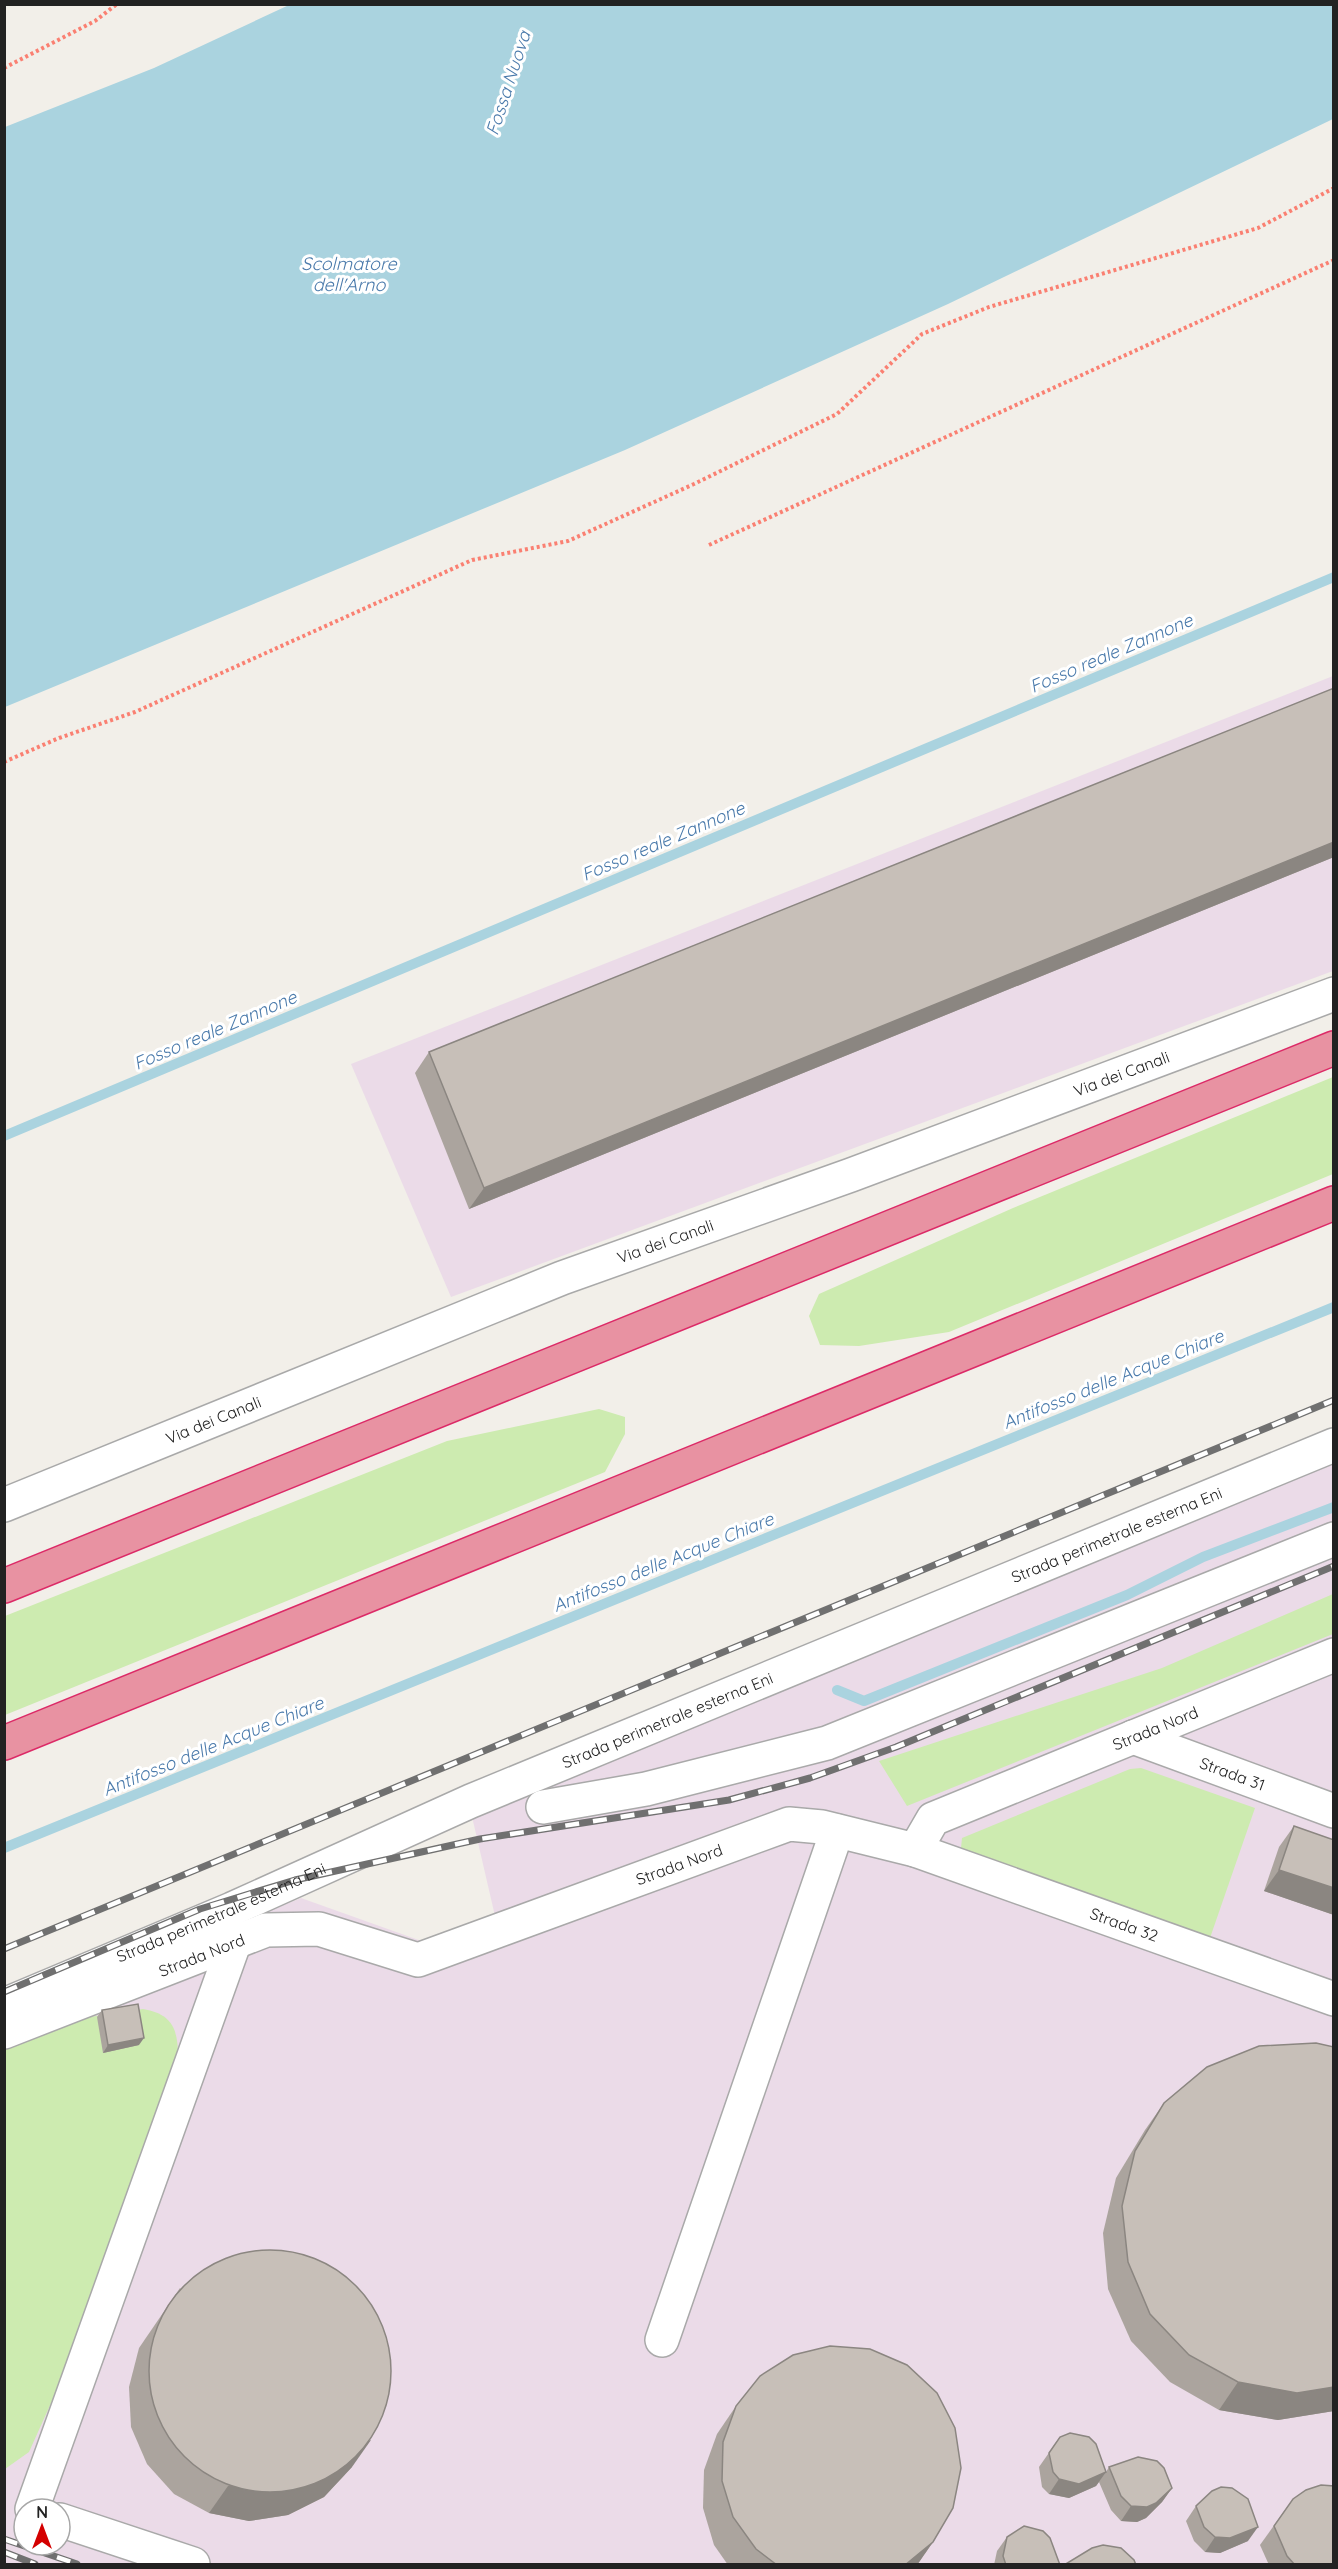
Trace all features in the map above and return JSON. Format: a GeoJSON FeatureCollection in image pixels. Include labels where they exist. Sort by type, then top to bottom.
{"type":"FeatureCollection","features":[{"type":"Feature","properties":{"kind":"highway"},"geometry":{"type":"LineString","coordinates":[[4,1587],[1334,1048]]}},
{"type":"Feature","properties":{"kind":"highway"},"geometry":{"type":"LineString","coordinates":[[4,1743],[1334,1203]]}},
{"type":"Feature","properties":{"kind":"street","name":"Via dei Canali"},"geometry":{"type":"LineString","coordinates":[[4,1505],[562,1278],[851,1175],[1334,994]]}},
{"type":"Feature","properties":{"kind":"street","name":"Strada perimetrale esterna Eni"},"geometry":{"type":"LineString","coordinates":[[4,2005],[232,1909],[471,1801],[1334,1444]]}},
{"type":"Feature","properties":{"kind":"street"},"geometry":{"type":"LineString","coordinates":[[543,1807],[646,1789],[827,1743],[1334,1539]]}},
{"type":"Feature","properties":{"kind":"street","name":"Strada Nord"},"geometry":{"type":"LineString","coordinates":[[4,2032],[266,1930],[319,1929],[418,1960],[789,1824],[837,1831],[915,1850],[933,1819],[1334,1655]]}},
{"type":"Feature","properties":{"kind":"street","name":"Strada 31"},"geometry":{"type":"LineString","coordinates":[[1133,1737],[1334,1811]]}},
{"type":"Feature","properties":{"kind":"street"},"geometry":{"type":"LineString","coordinates":[[662,2340],[837,1831]]}},
{"type":"Feature","properties":{"kind":"street","name":"Strada 32"},"geometry":{"type":"LineString","coordinates":[[915,1850],[1334,2000]]}},
{"type":"Feature","properties":{"kind":"street"},"geometry":{"type":"LineString","coordinates":[[36,2497],[235,1941]]}},
{"type":"Feature","properties":{"kind":"street"},"geometry":{"type":"LineString","coordinates":[[72,2524],[193,2565]]}},
{"type":"Feature","properties":{"kind":"path"},"geometry":{"type":"LineString","coordinates":[[4,68],[95,21],[117,4]]}},
{"type":"Feature","properties":{"kind":"path"},"geometry":{"type":"LineString","coordinates":[[4,762],[59,738],[145,708],[472,560],[522,552],[568,541],[694,484],[837,414],[922,334],[989,308],[1258,228],[1334,188]]}},
{"type":"Feature","properties":{"kind":"path"},"geometry":{"type":"LineString","coordinates":[[709,545],[1334,260]]}},
{"type":"Feature","properties":{"kind":"shaded area"},"geometry":{"type":"Polygon","coordinates":[[[1333,676],[1333,971],[451,1297],[351,1064],[1333,676]]]}},
{"type":"Feature","properties":{"kind":"shaded area"},"geometry":{"type":"Polygon","coordinates":[[[1333,1454],[1333,2564],[5,2564],[5,2021],[301,1898],[427,1943],[495,1916],[470,1808],[1333,1454]]]}},
{"type":"Feature","properties":{"kind":"green space"},"geometry":{"type":"Polygon","coordinates":[[[1333,1077],[1333,1174],[949,1332],[859,1346],[820,1345],[809,1316],[819,1294],[1013,1208],[1333,1077]]]}},
{"type":"Feature","properties":{"kind":"green space"},"geometry":{"type":"Polygon","coordinates":[[[599,1409],[625,1417],[625,1434],[605,1472],[5,1715],[5,1616],[447,1441],[599,1409]]]}},
{"type":"Feature","properties":{"kind":"green space"},"geometry":{"type":"Polygon","coordinates":[[[1333,1594],[1333,1634],[907,1806],[879,1761],[1162,1668],[1333,1594]]]}},
{"type":"Feature","properties":{"kind":"green space"},"geometry":{"type":"Polygon","coordinates":[[[1141,1768],[1255,1808],[1210,1938],[967,1853],[961,1848],[962,1838],[1130,1769],[1141,1768]]]}},
{"type":"Feature","properties":{"kind":"green space"},"geometry":{"type":"Polygon","coordinates":[[[143,2009],[161,2015],[172,2025],[177,2039],[178,2057],[79,2341],[29,2452],[5,2469],[5,2045],[76,2019],[143,2009]]]}},
{"type":"Feature","properties":{"kind":"water","name":"Scolmatore dell'Arno"},"geometry":{"type":"Polygon","coordinates":[[[289,5],[1333,5],[1333,119],[948,304],[625,450],[5,707],[5,127],[154,68],[289,5]]]}},
{"type":"Feature","properties":{"kind":"building"},"geometry":{"type":"Polygon","coordinates":[[[1334,688],[1334,842],[484,1188],[429,1052],[1334,688]]]}},
{"type":"Feature","properties":{"kind":"building"},"geometry":{"type":"Polygon","coordinates":[[[1294,1826],[1334,1840],[1334,1888],[1279,1870],[1294,1826]]]}},
{"type":"Feature","properties":{"kind":"building"},"geometry":{"type":"Polygon","coordinates":[[[138,2004],[144,2038],[108,2045],[102,2010],[138,2004]]]}},
{"type":"Feature","properties":{"kind":"building"},"geometry":{"type":"Polygon","coordinates":[[[1316,2043],[1334,2047],[1334,2387],[1297,2393],[1238,2382],[1189,2355],[1150,2314],[1128,2262],[1122,2206],[1135,2151],[1164,2103],[1207,2067],[1259,2046],[1316,2043]]]}},
{"type":"Feature","properties":{"kind":"building"},"geometry":{"type":"Polygon","coordinates":[[[258,2250],[282,2250],[305,2255],[327,2264],[356,2285],[371,2304],[382,2325],[389,2347],[391,2371],[389,2395],[382,2417],[371,2438],[356,2457],[327,2478],[305,2487],[282,2492],[258,2492],[235,2487],[213,2478],[193,2465],[176,2448],[163,2428],[154,2406],[149,2383],[149,2359],[154,2336],[163,2314],[176,2294],[193,2277],[213,2264],[235,2255],[258,2250]]]}},
{"type":"Feature","properties":{"kind":"building"},"geometry":{"type":"Polygon","coordinates":[[[830,2346],[870,2349],[907,2365],[937,2393],[955,2428],[961,2468],[953,2508],[933,2542],[905,2565],[777,2565],[756,2549],[733,2517],[722,2481],[723,2442],[736,2406],[760,2376],[793,2355],[830,2346]]]}},
{"type":"Feature","properties":{"kind":"building"},"geometry":{"type":"Polygon","coordinates":[[[1070,2433],[1089,2437],[1096,2444],[1106,2472],[1079,2484],[1059,2479],[1053,2472],[1049,2453],[1060,2437],[1070,2433]]]}},
{"type":"Feature","properties":{"kind":"building"},"geometry":{"type":"Polygon","coordinates":[[[1138,2457],[1157,2461],[1164,2468],[1172,2488],[1156,2503],[1147,2507],[1131,2506],[1121,2496],[1109,2467],[1138,2457]]]}},
{"type":"Feature","properties":{"kind":"building"},"geometry":{"type":"Polygon","coordinates":[[[1321,2485],[1334,2486],[1334,2565],[1295,2565],[1287,2556],[1274,2526],[1293,2499],[1306,2490],[1321,2485]]]}},
{"type":"Feature","properties":{"kind":"building"},"geometry":{"type":"Polygon","coordinates":[[[1221,2487],[1232,2488],[1248,2499],[1258,2527],[1230,2538],[1215,2537],[1204,2527],[1196,2506],[1212,2491],[1221,2487]]]}},
{"type":"Feature","properties":{"kind":"building"},"geometry":{"type":"Polygon","coordinates":[[[1024,2526],[1043,2531],[1050,2538],[1060,2565],[1006,2565],[1003,2556],[1007,2537],[1024,2526]]]}},
{"type":"Feature","properties":{"kind":"building"},"geometry":{"type":"Polygon","coordinates":[[[1103,2545],[1121,2548],[1134,2560],[1136,2565],[1064,2565],[1092,2548],[1103,2545]]]}},
{"type":"Feature","properties":{"kind":"waterway","name":"Fosso reale Zannone"},"geometry":{"type":"LineString","coordinates":[[4,1136],[1334,577]]}},
{"type":"Feature","properties":{"kind":"waterway","name":"Antifosso delle Acque Chiare"},"geometry":{"type":"LineString","coordinates":[[4,1848],[1334,1307]]}},
{"type":"Feature","properties":{"kind":"waterway"},"geometry":{"type":"LineString","coordinates":[[837,1690],[864,1701],[1127,1595],[1203,1557],[1334,1507]]}},
{"type":"Feature","properties":{"kind":"railway"},"geometry":{"type":"LineString","coordinates":[[4,1949],[1334,1400]]}},
{"type":"Feature","properties":{"kind":"railway"},"geometry":{"type":"LineString","coordinates":[[4,1992],[200,1909],[295,1880],[480,1839],[729,1800],[810,1778],[896,1747],[1334,1566]]}},
{"type":"Feature","properties":{"kind":"railway"},"geometry":{"type":"LineString","coordinates":[[4,2539],[77,2564]]}},
{"type":"Feature","properties":{"kind":"railway"},"geometry":{"type":"LineString","coordinates":[[4,2552],[35,2564]]}},
{"type":"Feature","properties":{"kind":"water label","name":"Fossa Nuova"},"geometry":{"type":"Point","coordinates":[508,83]}}]}
